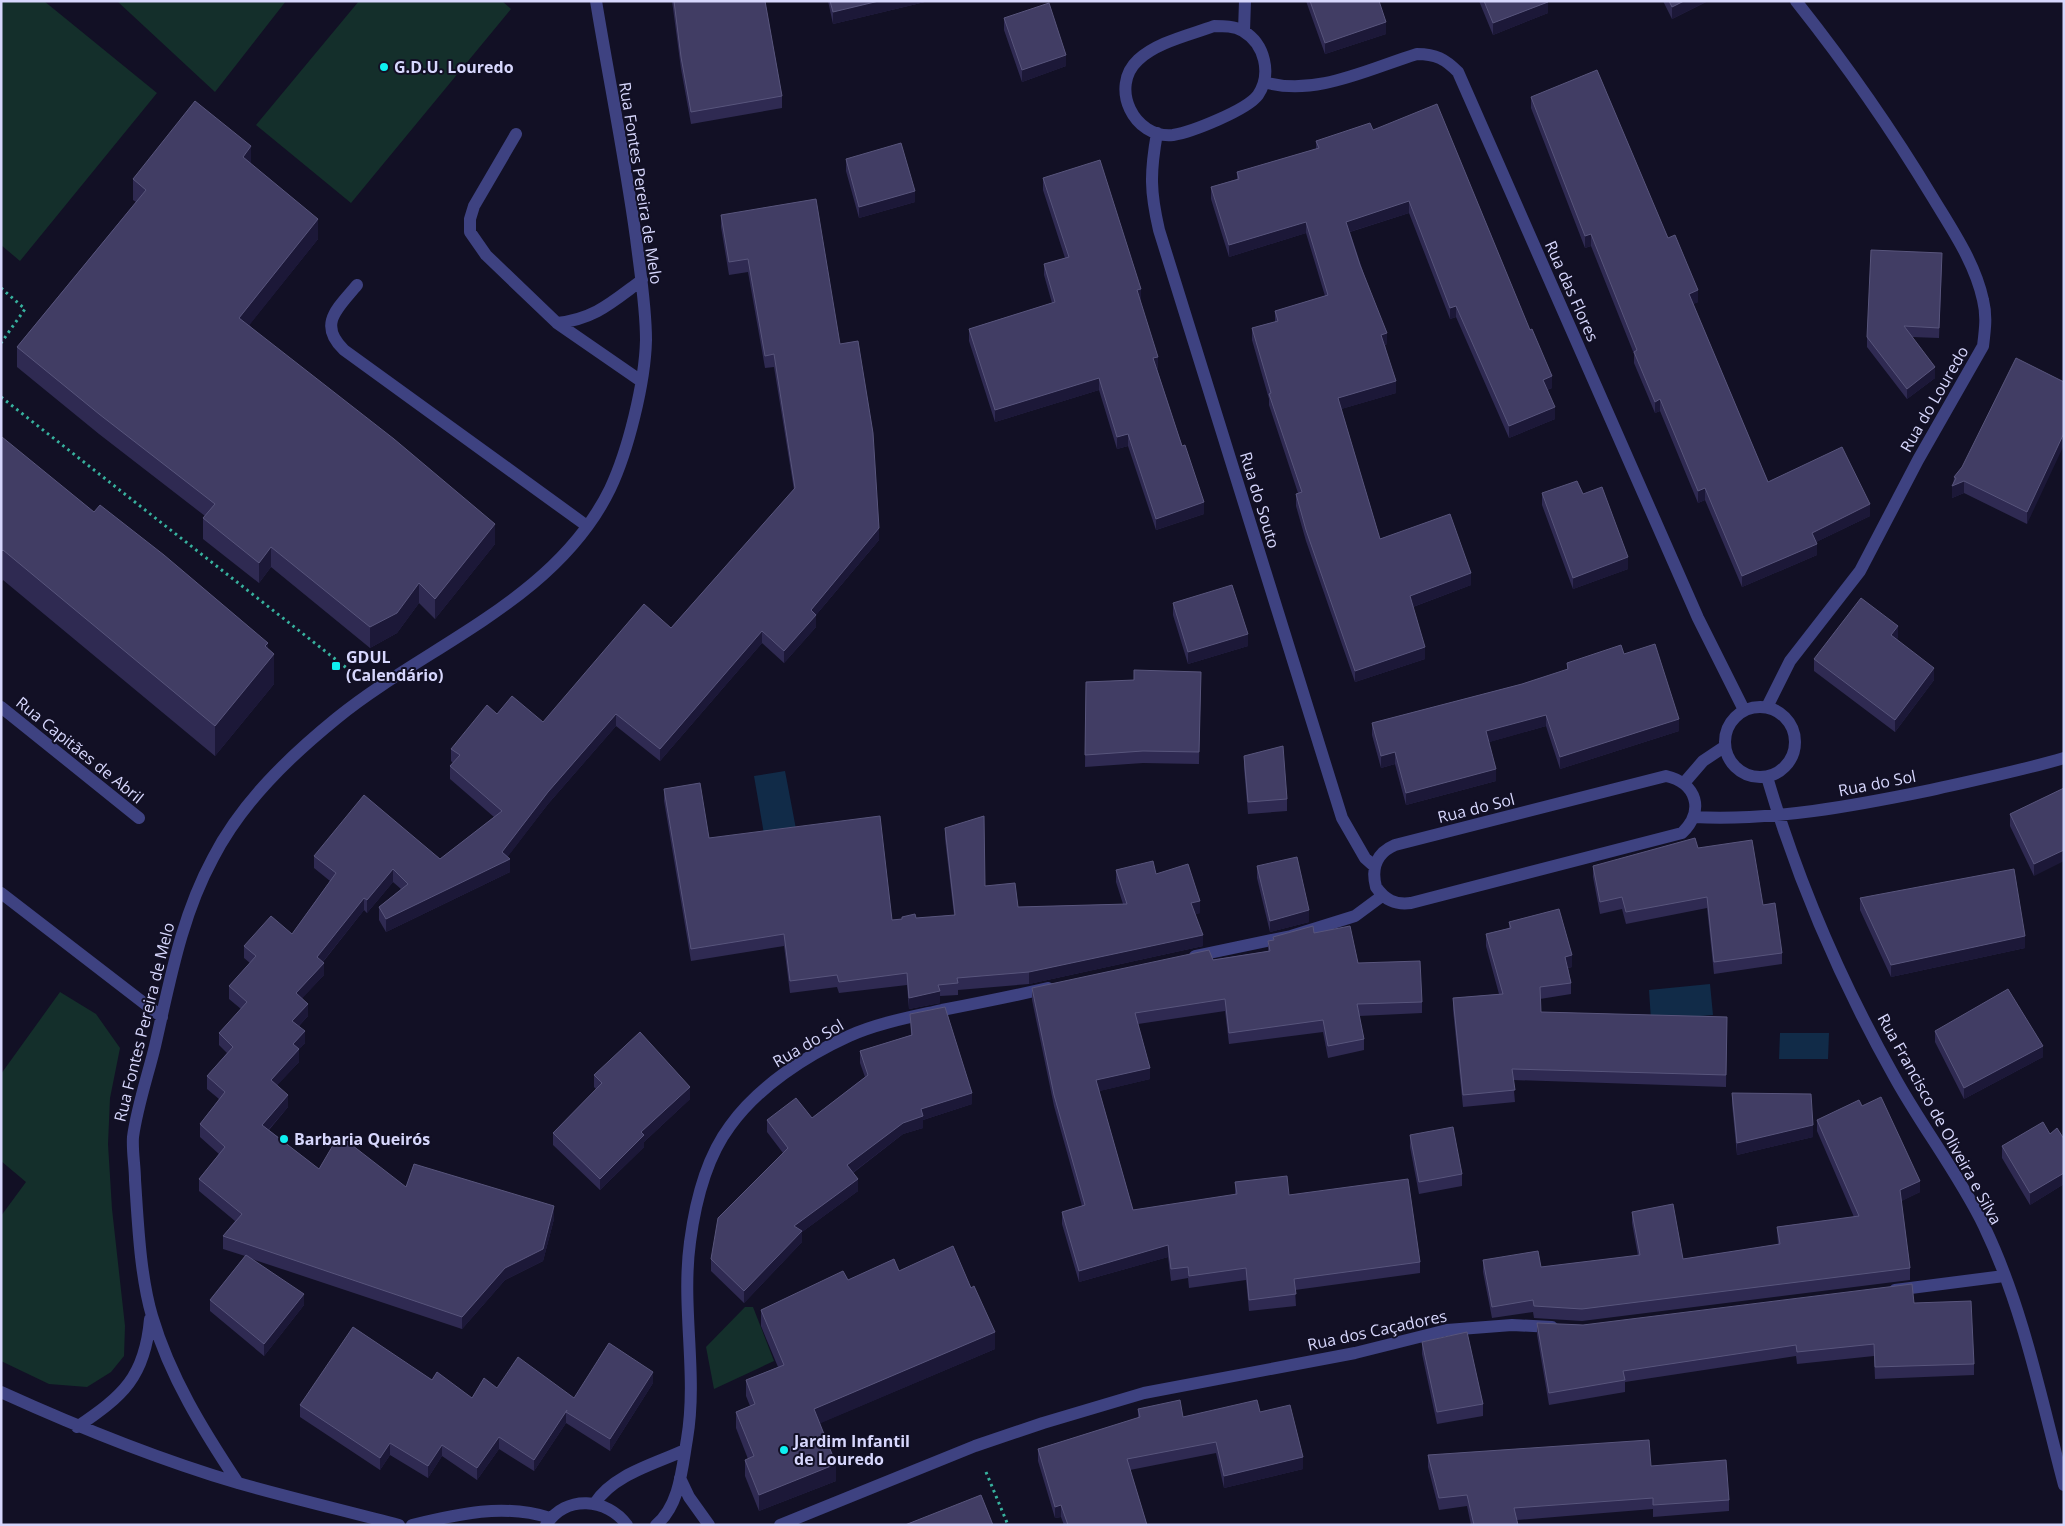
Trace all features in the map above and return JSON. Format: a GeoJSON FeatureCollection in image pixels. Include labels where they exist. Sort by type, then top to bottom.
{"type":"FeatureCollection","features":[{"type":"Feature","properties":{"kind":"street","name":"Rua Fontes Pereira de Melo"},"geometry":{"type":"LineString","coordinates":[[77,1427],[103,1409],[127,1388],[142,1362],[148,1337],[150,1313],[138,1231],[133,1138],[162,1017],[169,978],[187,916],[213,856],[256,793],[296,753],[375,690],[486,619],[529,585],[556,561],[587,526],[610,489],[627,439],[641,380],[646,341],[642,280],[627,176],[596,1]]}},
{"type":"Feature","properties":{"kind":"street"},"geometry":{"type":"LineString","coordinates":[[1244,31],[1245,1]]}},
{"type":"Feature","properties":{"kind":"street","name":"Rua do Louredo"},"geometry":{"type":"LineString","coordinates":[[1768,707],[1790,661],[1860,570],[1918,460],[1983,346],[1986,324],[1984,301],[1975,273],[1963,247],[1903,148],[1838,54],[1796,1]]}},
{"type":"Feature","properties":{"kind":"street"},"geometry":{"type":"LineString","coordinates":[[1214,26],[1230,26],[1244,31],[1255,42],[1263,55],[1265,68],[1264,82],[1258,95],[1248,105],[1184,133],[1170,135],[1156,133],[1144,127],[1134,117],[1127,105],[1125,90],[1128,75],[1136,62],[1148,52],[1214,26]]}},
{"type":"Feature","properties":{"kind":"street","name":"Rua das Flores"},"geometry":{"type":"LineString","coordinates":[[1264,82],[1279,86],[1314,87],[1417,54],[1432,54],[1446,60],[1458,72],[1698,618],[1744,710]]}},
{"type":"Feature","properties":{"kind":"street","name":"Rua do Souto"},"geometry":{"type":"LineString","coordinates":[[1156,133],[1152,161],[1151,194],[1159,230],[1342,818],[1365,858],[1374,866]]}},
{"type":"Feature","properties":{"kind":"street"},"geometry":{"type":"LineString","coordinates":[[516,134],[474,206],[470,219],[470,232],[486,256],[557,323],[641,380]]}},
{"type":"Feature","properties":{"kind":"street"},"geometry":{"type":"LineString","coordinates":[[557,323],[578,321],[598,312],[642,280]]}},
{"type":"Feature","properties":{"kind":"street"},"geometry":{"type":"LineString","coordinates":[[357,285],[334,314],[330,326],[334,341],[587,526]]}},
{"type":"Feature","properties":{"kind":"street"},"geometry":{"type":"LineString","coordinates":[[1756,706],[1768,707],[1788,720],[1794,731],[1796,742],[1793,755],[1787,765],[1778,773],[1767,777],[1755,777],[1735,768],[1728,758],[1724,747],[1728,725],[1744,710],[1756,706]]}},
{"type":"Feature","properties":{"kind":"street","name":"Rua Capitães de Abril"},"geometry":{"type":"LineString","coordinates":[[1,707],[139,818]]}},
{"type":"Feature","properties":{"kind":"street"},"geometry":{"type":"LineString","coordinates":[[1374,866],[1376,887],[1382,896],[1391,902],[1401,905],[1682,833],[1694,818],[1695,799],[1684,783],[1703,761],[1724,747]]}},
{"type":"Feature","properties":{"kind":"street","name":"Rua do Sol"},"geometry":{"type":"LineString","coordinates":[[1694,818],[1778,816],[1869,803],[2028,769],[2064,758]]}},
{"type":"Feature","properties":{"kind":"street","name":"Rua do Sol"},"geometry":{"type":"LineString","coordinates":[[1374,866],[1385,849],[1395,845],[1666,776],[1684,783]]}},
{"type":"Feature","properties":{"kind":"street","name":"Rua Francisco de Oliveira e Silva"},"geometry":{"type":"LineString","coordinates":[[1767,777],[1778,816],[1801,882],[1842,976],[1894,1076],[1984,1226],[2004,1276],[2028,1348],[2064,1485]]}},
{"type":"Feature","properties":{"kind":"street"},"geometry":{"type":"LineString","coordinates":[[1,893],[162,1017]]}},
{"type":"Feature","properties":{"kind":"street"},"geometry":{"type":"LineString","coordinates":[[1184,959],[1291,936],[1355,916],[1382,896]]}},
{"type":"Feature","properties":{"kind":"street","name":"Rua do Sol"},"geometry":{"type":"LineString","coordinates":[[656,1525],[673,1502],[680,1478],[691,1403],[686,1296],[690,1243],[698,1201],[709,1165],[729,1126],[763,1090],[807,1059],[850,1036],[907,1018],[1058,986]]}},
{"type":"Feature","properties":{"kind":"street"},"geometry":{"type":"LineString","coordinates":[[1886,1291],[2004,1276]]}},
{"type":"Feature","properties":{"kind":"street","name":"Rua Fontes Pereira de Melo"},"geometry":{"type":"LineString","coordinates":[[150,1313],[184,1398],[238,1482]]}},
{"type":"Feature","properties":{"kind":"street","name":"Rua dos Caçadores"},"geometry":{"type":"LineString","coordinates":[[780,1525],[975,1446],[1043,1423],[1144,1393],[1355,1353],[1447,1330],[1512,1324],[1565,1328]]}},
{"type":"Feature","properties":{"kind":"street"},"geometry":{"type":"LineString","coordinates":[[1,1392],[77,1427],[238,1482],[399,1525]]}},
{"type":"Feature","properties":{"kind":"street"},"geometry":{"type":"LineString","coordinates":[[595,1502],[602,1492],[624,1477],[685,1450]]}},
{"type":"Feature","properties":{"kind":"street"},"geometry":{"type":"LineString","coordinates":[[680,1478],[689,1497],[710,1525]]}},
{"type":"Feature","properties":{"kind":"street"},"geometry":{"type":"LineString","coordinates":[[412,1525],[478,1512],[509,1510],[548,1521],[563,1508],[579,1503],[595,1502],[621,1516],[627,1525]]}},
{"type":"Feature","properties":{"kind":"path"},"geometry":{"type":"LineString","coordinates":[[1,288],[25,309],[1,343]]}},
{"type":"Feature","properties":{"kind":"path"},"geometry":{"type":"LineString","coordinates":[[1,397],[375,690]]}},
{"type":"Feature","properties":{"kind":"path"},"geometry":{"type":"LineString","coordinates":[[975,1446],[1008,1525]]}},
{"type":"Feature","properties":{"kind":"green space"},"geometry":{"type":"Polygon","coordinates":[[[1,1],[44,1],[157,93],[20,261],[1,245],[1,1]]]}},
{"type":"Feature","properties":{"kind":"green space"},"geometry":{"type":"Polygon","coordinates":[[[117,1],[286,1],[215,92],[117,1]]]}},
{"type":"Feature","properties":{"kind":"green space","name":"G.D.U. Louredo"},"geometry":{"type":"Polygon","coordinates":[[[359,1],[502,1],[511,9],[351,203],[256,125],[359,1]]]}},
{"type":"Feature","properties":{"kind":"green space"},"geometry":{"type":"Polygon","coordinates":[[[60,992],[96,1014],[120,1048],[110,1098],[108,1144],[112,1209],[125,1326],[124,1356],[111,1372],[87,1387],[49,1384],[1,1361],[1,1216],[26,1182],[1,1161],[1,1074],[60,992]]]}},
{"type":"Feature","properties":{"kind":"green space"},"geometry":{"type":"Polygon","coordinates":[[[745,1307],[753,1307],[774,1361],[714,1389],[706,1347],[745,1307]]]}},
{"type":"Feature","properties":{"kind":"water"},"geometry":{"type":"Polygon","coordinates":[[[785,771],[796,829],[764,834],[754,776],[785,771]]]}},
{"type":"Feature","properties":{"kind":"water"},"geometry":{"type":"Polygon","coordinates":[[[1710,984],[1713,1015],[1651,1020],[1649,990],[1710,984]]]}},
{"type":"Feature","properties":{"kind":"water"},"geometry":{"type":"Polygon","coordinates":[[[1780,1033],[1829,1033],[1828,1059],[1779,1059],[1780,1033]]]}},
{"type":"Feature","properties":{"kind":"building"},"geometry":{"type":"Polygon","coordinates":[[[674,1],[765,1],[782,96],[691,112],[681,57],[674,1]]]}},
{"type":"Feature","properties":{"kind":"building"},"geometry":{"type":"Polygon","coordinates":[[[830,1],[879,1],[833,12],[830,1]]]}},
{"type":"Feature","properties":{"kind":"building"},"geometry":{"type":"Polygon","coordinates":[[[1310,1],[1379,1],[1386,22],[1325,43],[1310,1]]]}},
{"type":"Feature","properties":{"kind":"building"},"geometry":{"type":"Polygon","coordinates":[[[1484,1],[1548,1],[1548,2],[1493,23],[1484,1]]]}},
{"type":"Feature","properties":{"kind":"building"},"geometry":{"type":"Polygon","coordinates":[[[1669,1],[1684,1],[1672,7],[1669,1]]]}},
{"type":"Feature","properties":{"kind":"building"},"geometry":{"type":"Polygon","coordinates":[[[1049,3],[1066,55],[1022,70],[1004,18],[1049,3]]]}},
{"type":"Feature","properties":{"kind":"building"},"geometry":{"type":"Polygon","coordinates":[[[1597,70],[1668,238],[1675,235],[1698,290],[1689,294],[1768,482],[1842,447],[1870,504],[1812,533],[1817,544],[1742,576],[1705,488],[1698,491],[1660,399],[1655,402],[1634,352],[1637,350],[1591,234],[1585,236],[1531,97],[1597,70]]]}},
{"type":"Feature","properties":{"kind":"building"},"geometry":{"type":"Polygon","coordinates":[[[195,101],[251,146],[243,157],[318,219],[239,318],[394,439],[495,524],[435,599],[419,583],[397,613],[370,627],[271,547],[259,563],[203,518],[215,504],[99,414],[17,347],[146,190],[133,179],[195,101]]]}},
{"type":"Feature","properties":{"kind":"building"},"geometry":{"type":"Polygon","coordinates":[[[1437,104],[1530,330],[1532,329],[1552,376],[1543,380],[1555,407],[1509,426],[1456,306],[1450,308],[1409,201],[1346,222],[1360,265],[1387,333],[1381,335],[1396,381],[1338,398],[1380,539],[1450,514],[1471,573],[1410,596],[1425,647],[1355,671],[1306,530],[1296,494],[1302,492],[1269,394],[1271,393],[1252,328],[1278,321],[1275,311],[1328,295],[1306,222],[1229,245],[1211,187],[1239,179],[1237,172],[1319,148],[1316,141],[1370,123],[1373,130],[1437,104]]]}},
{"type":"Feature","properties":{"kind":"building"},"geometry":{"type":"Polygon","coordinates":[[[901,143],[915,191],[859,207],[846,159],[901,143]]]}},
{"type":"Feature","properties":{"kind":"building"},"geometry":{"type":"Polygon","coordinates":[[[1100,160],[1141,289],[1137,290],[1158,357],[1153,358],[1182,446],[1185,445],[1204,502],[1156,519],[1128,434],[1117,437],[1099,378],[995,410],[969,329],[1055,302],[1044,264],[1069,257],[1043,178],[1100,160]]]}},
{"type":"Feature","properties":{"kind":"building"},"geometry":{"type":"Polygon","coordinates":[[[816,199],[840,344],[858,341],[873,433],[879,528],[811,610],[816,615],[784,651],[762,631],[660,749],[616,714],[548,792],[502,852],[510,859],[386,919],[379,907],[408,884],[393,869],[367,900],[364,898],[317,957],[324,963],[296,993],[308,1004],[292,1021],[305,1031],[293,1044],[299,1049],[271,1080],[288,1095],[262,1125],[319,1169],[339,1135],[406,1187],[414,1164],[554,1206],[543,1249],[505,1268],[462,1317],[223,1236],[242,1214],[199,1179],[225,1147],[200,1124],[225,1092],[207,1076],[233,1047],[219,1033],[247,1002],[229,986],[256,956],[244,946],[271,916],[292,934],[336,873],[314,856],[364,795],[440,859],[502,811],[450,766],[460,755],[451,749],[487,705],[497,714],[512,696],[543,722],[644,604],[671,628],[795,488],[774,354],[765,356],[748,259],[729,262],[721,215],[816,199]]]}},
{"type":"Feature","properties":{"kind":"building"},"geometry":{"type":"Polygon","coordinates":[[[1871,250],[1942,253],[1939,328],[1904,326],[1935,367],[1907,389],[1867,337],[1871,250]]]}},
{"type":"Feature","properties":{"kind":"building"},"geometry":{"type":"Polygon","coordinates":[[[2016,358],[2064,382],[2064,433],[2027,512],[1964,481],[1952,486],[1956,478],[1954,477],[1962,467],[2016,358]]]}},
{"type":"Feature","properties":{"kind":"building"},"geometry":{"type":"Polygon","coordinates":[[[2,437],[94,512],[100,505],[164,555],[268,643],[265,646],[274,654],[215,726],[3,550],[1,552],[2,437]]]}},
{"type":"Feature","properties":{"kind":"building"},"geometry":{"type":"Polygon","coordinates":[[[1577,481],[1583,494],[1602,487],[1628,557],[1573,578],[1542,493],[1577,481]]]}},
{"type":"Feature","properties":{"kind":"building"},"geometry":{"type":"Polygon","coordinates":[[[1232,585],[1248,634],[1188,652],[1173,603],[1232,585]]]}},
{"type":"Feature","properties":{"kind":"building"},"geometry":{"type":"Polygon","coordinates":[[[1861,598],[1898,626],[1891,635],[1934,668],[1895,720],[1814,659],[1861,598]]]}},
{"type":"Feature","properties":{"kind":"building"},"geometry":{"type":"Polygon","coordinates":[[[1655,644],[1679,719],[1560,757],[1546,715],[1486,731],[1496,769],[1406,793],[1395,752],[1381,756],[1372,723],[1522,684],[1568,669],[1567,663],[1621,645],[1624,654],[1655,644]]]}},
{"type":"Feature","properties":{"kind":"building"},"geometry":{"type":"Polygon","coordinates":[[[1134,670],[1201,672],[1199,752],[1143,751],[1085,755],[1086,682],[1134,680],[1134,670]]]}},
{"type":"Feature","properties":{"kind":"building"},"geometry":{"type":"Polygon","coordinates":[[[1283,746],[1287,799],[1248,802],[1244,756],[1283,746]]]}},
{"type":"Feature","properties":{"kind":"building"},"geometry":{"type":"Polygon","coordinates":[[[700,783],[709,838],[880,816],[892,920],[902,919],[902,917],[915,914],[916,918],[955,915],[945,828],[984,816],[985,886],[1015,883],[1018,907],[1127,904],[1116,870],[1153,861],[1156,874],[1188,864],[1200,901],[1191,903],[1203,935],[1029,972],[957,978],[958,983],[938,985],[940,991],[909,998],[907,973],[839,982],[837,975],[790,981],[784,934],[691,949],[664,789],[700,783]]]}},
{"type":"Feature","properties":{"kind":"building"},"geometry":{"type":"Polygon","coordinates":[[[2064,788],[2064,850],[2034,864],[2010,814],[2064,788]]]}},
{"type":"Feature","properties":{"kind":"building"},"geometry":{"type":"Polygon","coordinates":[[[1695,838],[1698,848],[1752,840],[1763,905],[1775,903],[1782,953],[1714,962],[1707,897],[1626,912],[1622,897],[1600,902],[1593,866],[1695,838]]]}},
{"type":"Feature","properties":{"kind":"building"},"geometry":{"type":"Polygon","coordinates":[[[1297,857],[1309,910],[1270,921],[1257,866],[1297,857]]]}},
{"type":"Feature","properties":{"kind":"building"},"geometry":{"type":"Polygon","coordinates":[[[2014,869],[2025,936],[1891,965],[1860,898],[2014,869]]]}},
{"type":"Feature","properties":{"kind":"building"},"geometry":{"type":"Polygon","coordinates":[[[1559,909],[1572,955],[1565,957],[1571,983],[1540,987],[1541,1012],[1727,1017],[1726,1075],[1512,1069],[1515,1090],[1463,1095],[1453,998],[1503,994],[1486,934],[1511,928],[1509,922],[1559,909]]]}},
{"type":"Feature","properties":{"kind":"building"},"geometry":{"type":"Polygon","coordinates":[[[1313,926],[1314,933],[1350,926],[1358,963],[1420,961],[1422,1002],[1357,1004],[1364,1039],[1328,1046],[1323,1020],[1229,1033],[1225,999],[1135,1013],[1150,1068],[1096,1080],[1133,1210],[1237,1194],[1235,1182],[1287,1176],[1289,1195],[1408,1179],[1420,1262],[1294,1279],[1296,1294],[1249,1300],[1246,1268],[1189,1276],[1188,1267],[1171,1269],[1168,1245],[1079,1271],[1062,1212],[1085,1205],[1054,1095],[1032,988],[1209,950],[1213,960],[1270,951],[1268,941],[1274,940],[1273,937],[1313,926]]]}},
{"type":"Feature","properties":{"kind":"building"},"geometry":{"type":"Polygon","coordinates":[[[2008,989],[2043,1046],[1964,1088],[1935,1031],[2008,989]]]}},
{"type":"Feature","properties":{"kind":"building"},"geometry":{"type":"Polygon","coordinates":[[[945,1007],[972,1093],[921,1109],[923,1116],[903,1123],[847,1165],[858,1179],[794,1226],[802,1231],[744,1291],[711,1259],[718,1218],[788,1148],[767,1120],[796,1098],[812,1118],[868,1075],[860,1051],[912,1035],[910,1014],[945,1007]]]}},
{"type":"Feature","properties":{"kind":"building"},"geometry":{"type":"Polygon","coordinates":[[[640,1032],[690,1087],[641,1132],[644,1135],[600,1179],[553,1133],[602,1083],[594,1075],[640,1032]]]}},
{"type":"Feature","properties":{"kind":"building"},"geometry":{"type":"Polygon","coordinates":[[[1732,1093],[1811,1094],[1813,1125],[1737,1143],[1732,1093]]]}},
{"type":"Feature","properties":{"kind":"building"},"geometry":{"type":"Polygon","coordinates":[[[1881,1097],[1920,1181],[1900,1190],[1910,1268],[1582,1309],[1534,1306],[1533,1300],[1492,1307],[1483,1260],[1538,1251],[1541,1267],[1640,1255],[1632,1212],[1673,1204],[1683,1259],[1780,1244],[1777,1227],[1859,1216],[1817,1120],[1859,1100],[1862,1106],[1881,1097]]]}},
{"type":"Feature","properties":{"kind":"building"},"geometry":{"type":"Polygon","coordinates":[[[2043,1122],[2050,1134],[2057,1128],[2064,1139],[2064,1173],[2030,1193],[2002,1146],[2043,1122]]]}},
{"type":"Feature","properties":{"kind":"building"},"geometry":{"type":"Polygon","coordinates":[[[1453,1127],[1462,1174],[1419,1182],[1410,1135],[1453,1127]]]}},
{"type":"Feature","properties":{"kind":"building"},"geometry":{"type":"Polygon","coordinates":[[[953,1246],[971,1288],[974,1286],[995,1332],[814,1409],[836,1464],[759,1495],[745,1460],[754,1456],[736,1412],[755,1404],[746,1380],[784,1365],[761,1310],[843,1271],[848,1280],[894,1259],[899,1271],[953,1246]]]}},
{"type":"Feature","properties":{"kind":"building"},"geometry":{"type":"Polygon","coordinates":[[[246,1255],[304,1294],[264,1344],[210,1300],[246,1255]]]}},
{"type":"Feature","properties":{"kind":"building"},"geometry":{"type":"Polygon","coordinates":[[[1912,1284],[1914,1303],[1971,1301],[1974,1364],[1875,1367],[1874,1344],[1797,1352],[1796,1345],[1623,1371],[1625,1380],[1549,1393],[1537,1323],[1583,1325],[1912,1284]]]}},
{"type":"Feature","properties":{"kind":"building"},"geometry":{"type":"Polygon","coordinates":[[[353,1327],[432,1380],[437,1372],[472,1398],[484,1378],[497,1388],[518,1357],[574,1398],[609,1343],[653,1372],[610,1439],[566,1412],[567,1410],[534,1460],[499,1437],[477,1468],[442,1445],[428,1466],[390,1443],[380,1458],[300,1405],[353,1327]]]}},
{"type":"Feature","properties":{"kind":"building"},"geometry":{"type":"Polygon","coordinates":[[[1467,1332],[1483,1404],[1437,1412],[1422,1342],[1467,1332]]]}},
{"type":"Feature","properties":{"kind":"building"},"geometry":{"type":"Polygon","coordinates":[[[1180,1400],[1183,1417],[1257,1400],[1260,1412],[1290,1405],[1303,1457],[1224,1476],[1216,1442],[1127,1459],[1147,1525],[1068,1525],[1061,1505],[1055,1507],[1038,1449],[1140,1417],[1138,1409],[1180,1400]]]}},
{"type":"Feature","properties":{"kind":"building"},"geometry":{"type":"Polygon","coordinates":[[[1649,1440],[1651,1466],[1726,1460],[1729,1500],[1653,1505],[1653,1498],[1514,1508],[1518,1525],[1474,1525],[1467,1495],[1439,1498],[1428,1455],[1649,1440]]]}},
{"type":"Feature","properties":{"kind":"building"},"geometry":{"type":"Polygon","coordinates":[[[981,1495],[993,1525],[905,1525],[981,1495]]]}},
{"type":"Feature","properties":{"kind":"place","name":"G.D.U. Louredo"},"geometry":{"type":"Point","coordinates":[384,67]}},
{"type":"Feature","properties":{"kind":"place","name":"GDUL (Calendário)"},"geometry":{"type":"Point","coordinates":[336,666]}},
{"type":"Feature","properties":{"kind":"place","name":"Barbaria Queirós"},"geometry":{"type":"Point","coordinates":[284,1139]}},
{"type":"Feature","properties":{"kind":"place","name":"Jardim Infantil de Louredo"},"geometry":{"type":"Point","coordinates":[784,1450]}}]}
